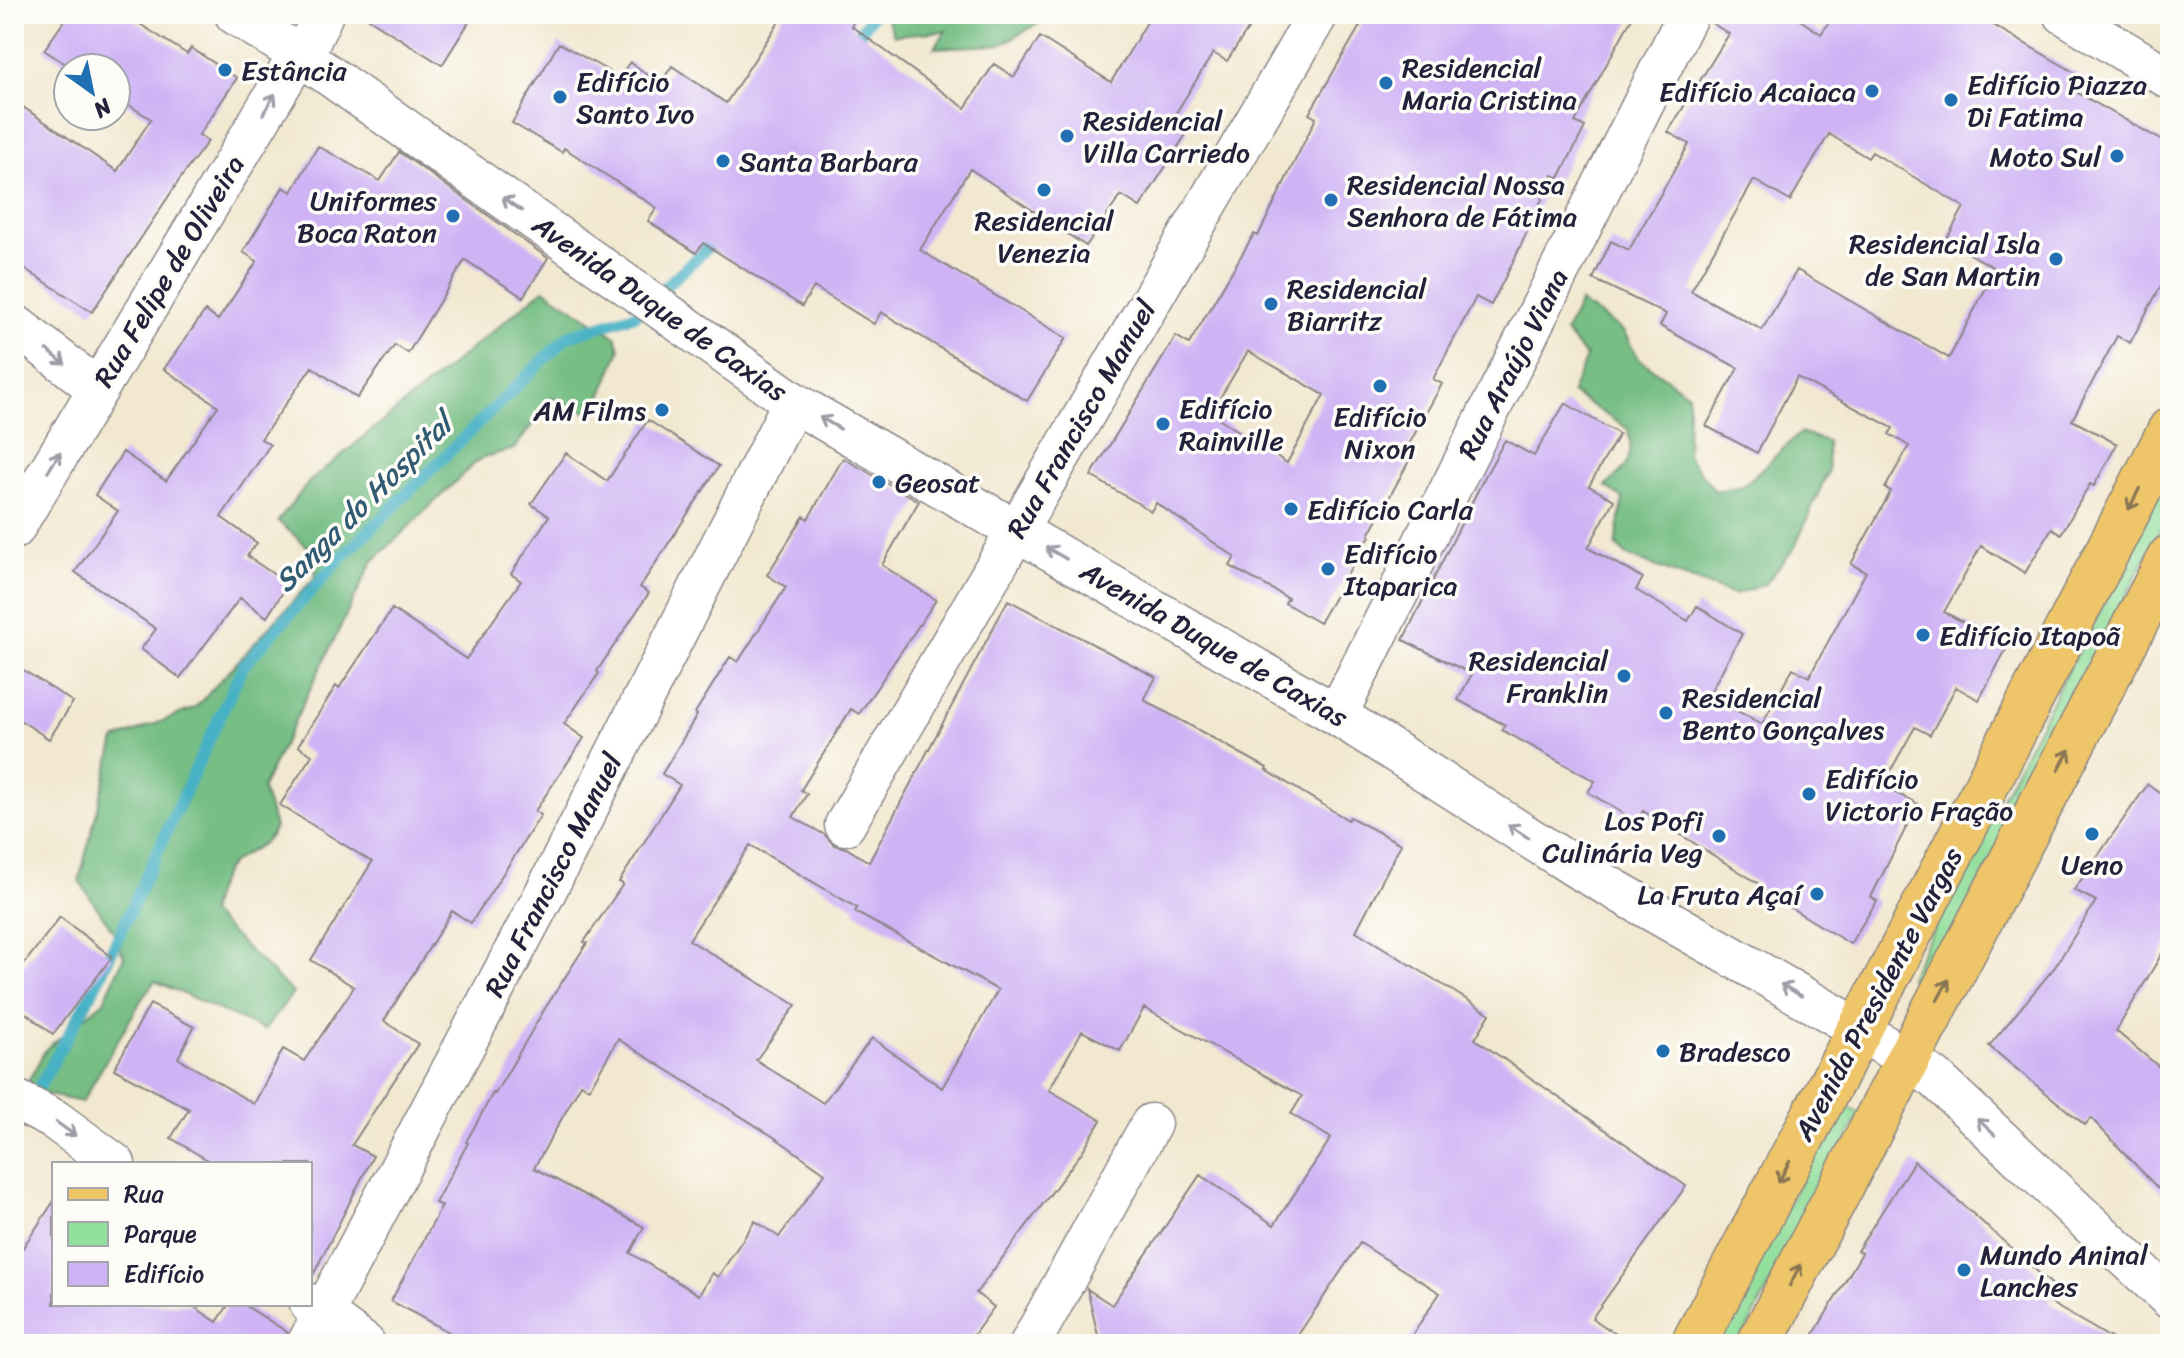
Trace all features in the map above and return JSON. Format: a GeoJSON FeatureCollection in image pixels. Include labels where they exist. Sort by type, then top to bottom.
{"type":"FeatureCollection","features":[{"type":"Feature","properties":{"kind":"main road","name":"Avenida Presidente Vargas"},"geometry":{"type":"LineString","coordinates":[[1693,1344],[1899,955],[2170,430]]}},
{"type":"Feature","properties":{"kind":"main road","name":"Avenida Presidente Vargas"},"geometry":{"type":"LineString","coordinates":[[1759,1344],[2170,557]]}},
{"type":"Feature","properties":{"kind":"street","name":"Avenida Duque de Caxias"},"geometry":{"type":"LineString","coordinates":[[235,14],[303,57],[793,402],[1337,715],[1577,868],[1907,1059],[1935,1078],[2170,1299]]}},
{"type":"Feature","properties":{"kind":"street","name":"Rua Felipe de Oliveira"},"geometry":{"type":"LineString","coordinates":[[14,529],[289,71],[303,57],[323,14]]}},
{"type":"Feature","properties":{"kind":"street","name":"Rua Francisco Manuel"},"geometry":{"type":"LineString","coordinates":[[845,825],[1318,14]]}},
{"type":"Feature","properties":{"kind":"street","name":"Rua Araújo Viana"},"geometry":{"type":"LineString","coordinates":[[1337,715],[1688,14]]}},
{"type":"Feature","properties":{"kind":"street"},"geometry":{"type":"LineString","coordinates":[[2064,14],[2170,79]]}},
{"type":"Feature","properties":{"kind":"street"},"geometry":{"type":"LineString","coordinates":[[14,324],[98,389]]}},
{"type":"Feature","properties":{"kind":"street","name":"Rua Francisco Manuel"},"geometry":{"type":"LineString","coordinates":[[313,1320],[544,895],[793,402]]}},
{"type":"Feature","properties":{"kind":"street"},"geometry":{"type":"LineString","coordinates":[[14,1099],[55,1120],[112,1162]]}},
{"type":"Feature","properties":{"kind":"street"},"geometry":{"type":"LineString","coordinates":[[1030,1344],[1151,1124]]}},
{"type":"Feature","properties":{"kind":"street"},"geometry":{"type":"LineString","coordinates":[[313,1320],[365,1344]]}},
{"type":"Feature","properties":{"kind":"green space"},"geometry":{"type":"Polygon","coordinates":[[[885,14],[1055,14],[1000,45],[934,48],[946,31],[894,35],[885,14]]]}},
{"type":"Feature","properties":{"kind":"green space"},"geometry":{"type":"Polygon","coordinates":[[[544,289],[616,337],[620,349],[594,415],[552,398],[514,449],[484,457],[474,464],[372,562],[262,788],[275,827],[261,845],[230,865],[215,894],[210,913],[293,993],[264,1030],[155,981],[82,1102],[23,1090],[46,1049],[104,1001],[124,957],[113,931],[79,881],[115,740],[195,708],[315,577],[317,555],[278,521],[309,482],[544,289]]]}},
{"type":"Feature","properties":{"kind":"green space"},"geometry":{"type":"Polygon","coordinates":[[[1580,302],[1623,331],[1638,358],[1688,394],[1687,455],[1715,491],[1743,486],[1800,433],[1827,441],[1828,471],[1795,547],[1765,584],[1734,595],[1627,556],[1616,545],[1623,499],[1606,486],[1628,462],[1630,439],[1628,429],[1572,393],[1586,357],[1565,332],[1580,302]]]}},
{"type":"Feature","properties":{"kind":"green space"},"geometry":{"type":"Polygon","coordinates":[[[2170,473],[2170,510],[1925,989],[1909,977],[2170,473]]]}},
{"type":"Feature","properties":{"kind":"green space"},"geometry":{"type":"Polygon","coordinates":[[[1841,1103],[1860,1113],[1739,1344],[1715,1344],[1841,1103]]]}},
{"type":"Feature","properties":{"kind":"building"},"geometry":{"type":"Polygon","coordinates":[[[69,14],[124,14],[187,54],[191,48],[237,78],[199,135],[208,141],[92,312],[14,262],[14,101],[52,127],[52,132],[60,132],[117,171],[151,119],[132,107],[132,52],[52,52],[52,55],[44,50],[69,14]]]}},
{"type":"Feature","properties":{"kind":"building"},"geometry":{"type":"Polygon","coordinates":[[[361,14],[474,14],[442,65],[361,14]]]}},
{"type":"Feature","properties":{"kind":"building"},"geometry":{"type":"Polygon","coordinates":[[[784,14],[858,14],[851,26],[965,108],[994,64],[1014,77],[1040,37],[1111,82],[1152,14],[1258,14],[1227,61],[1213,53],[1171,121],[1188,131],[1140,207],[1121,195],[1086,246],[970,169],[920,250],[1066,338],[1027,401],[881,312],[874,324],[814,287],[802,306],[703,243],[696,253],[648,221],[657,208],[564,148],[562,152],[512,123],[559,43],[619,77],[630,62],[660,84],[672,66],[726,103],[784,14]]]}},
{"type":"Feature","properties":{"kind":"building"},"geometry":{"type":"Polygon","coordinates":[[[1367,14],[1634,14],[1575,122],[1585,127],[1559,178],[1553,175],[1491,305],[1476,297],[1433,379],[1442,384],[1402,457],[1409,461],[1319,623],[1285,603],[1288,598],[1230,566],[1235,557],[1156,503],[1151,511],[1091,476],[1176,336],[1189,344],[1254,234],[1258,236],[1316,118],[1309,114],[1367,14]],[[1248,351],[1211,413],[1287,463],[1324,395],[1248,351]]]}},
{"type":"Feature","properties":{"kind":"building"},"geometry":{"type":"Polygon","coordinates":[[[1711,14],[1791,14],[1821,34],[1835,14],[1974,14],[2086,79],[2078,93],[2170,145],[2170,269],[2130,343],[2117,336],[2072,420],[2117,444],[2094,486],[2090,484],[2061,534],[2052,528],[2025,573],[1981,546],[1944,612],[2008,646],[1979,700],[1956,687],[1930,735],[1915,727],[1882,786],[1918,804],[1871,897],[1877,901],[1850,944],[1643,811],[1637,822],[1588,792],[1595,781],[1502,730],[1505,725],[1458,700],[1472,674],[1403,640],[1505,440],[1534,456],[1565,403],[1619,434],[1589,486],[1614,500],[1588,548],[1643,578],[1636,590],[1688,621],[1697,606],[1742,634],[1708,696],[1762,724],[1793,668],[1809,677],[1866,572],[1851,564],[1891,491],[1885,488],[1909,446],[1889,434],[1893,428],[1797,377],[1757,453],[1706,426],[1738,368],[1660,326],[1666,314],[1593,279],[1611,241],[1629,250],[1689,144],[1668,132],[1729,34],[1709,21],[1711,14]],[[1829,134],[1790,201],[1754,180],[1691,291],[1762,330],[1797,270],[1949,358],[1996,269],[1946,240],[1964,207],[1872,152],[1868,158],[1829,134]]]}},
{"type":"Feature","properties":{"kind":"building"},"geometry":{"type":"Polygon","coordinates":[[[318,146],[380,181],[399,152],[548,258],[523,297],[465,260],[408,353],[395,345],[357,398],[312,367],[261,439],[270,445],[221,517],[257,543],[247,556],[288,584],[267,617],[240,598],[180,678],[141,649],[156,629],[75,572],[118,511],[95,495],[123,452],[166,481],[218,406],[164,369],[205,311],[218,320],[257,261],[243,252],[283,187],[292,192],[318,146]]]}},
{"type":"Feature","properties":{"kind":"building"},"geometry":{"type":"Polygon","coordinates":[[[648,420],[719,466],[640,587],[649,593],[564,724],[584,738],[535,811],[541,815],[471,923],[452,911],[384,1021],[418,1044],[352,1145],[373,1156],[312,1277],[312,1162],[211,1162],[171,1138],[189,1109],[114,1069],[150,1004],[194,1027],[178,1058],[254,1104],[283,1049],[304,1061],[354,987],[311,960],[372,862],[280,805],[312,755],[298,746],[336,686],[339,688],[392,609],[466,659],[521,581],[511,574],[549,516],[531,504],[566,453],[607,481],[648,420]]]}},
{"type":"Feature","properties":{"kind":"building"},"geometry":{"type":"Polygon","coordinates":[[[843,458],[919,501],[882,565],[936,600],[859,714],[851,709],[801,790],[807,794],[793,817],[825,835],[834,845],[846,848],[869,862],[1008,600],[1156,677],[1144,700],[1267,768],[1348,820],[1350,817],[1401,844],[1356,931],[1490,1014],[1475,1039],[1686,1186],[1592,1318],[1631,1344],[1406,1344],[1440,1293],[1360,1243],[1292,1344],[1100,1344],[1087,1289],[1112,1305],[1200,1175],[1274,1225],[1331,1138],[1291,1114],[1302,1096],[1144,1008],[1120,1051],[1082,1031],[1049,1090],[1101,1120],[1082,1152],[976,1293],[994,1307],[967,1344],[471,1344],[391,1301],[442,1206],[435,1203],[493,1093],[587,943],[584,942],[623,884],[619,882],[680,785],[662,774],[697,715],[695,713],[730,657],[738,662],[786,587],[767,575],[804,516],[808,519],[843,458]],[[750,845],[689,940],[796,1005],[756,1060],[823,1103],[872,1038],[942,1088],[998,990],[855,912],[857,908],[750,845]],[[618,1039],[589,1089],[581,1084],[534,1168],[644,1227],[630,1253],[699,1295],[712,1273],[718,1277],[755,1221],[779,1237],[825,1173],[777,1139],[618,1039]]]}},
{"type":"Feature","properties":{"kind":"building"},"geometry":{"type":"Polygon","coordinates":[[[14,664],[73,702],[49,739],[14,716],[14,664]]]}},
{"type":"Feature","properties":{"kind":"building"},"geometry":{"type":"Polygon","coordinates":[[[2148,784],[2170,800],[2170,940],[2116,1031],[2170,1076],[2170,1201],[2091,1118],[2085,1125],[1989,1046],[2055,967],[2096,901],[2074,890],[2148,784]]]}},
{"type":"Feature","properties":{"kind":"building"},"geometry":{"type":"Polygon","coordinates":[[[60,917],[112,957],[53,1034],[14,1004],[14,977],[60,917]]]}},
{"type":"Feature","properties":{"kind":"building","name":"Mundo Aninal Lanches"},"geometry":{"type":"Polygon","coordinates":[[[1914,1161],[2057,1289],[2049,1302],[2121,1344],[1808,1344],[1862,1253],[1857,1251],[1914,1161]]]}},
{"type":"Feature","properties":{"kind":"building"},"geometry":{"type":"Polygon","coordinates":[[[52,1204],[52,1306],[193,1306],[217,1322],[228,1306],[246,1306],[287,1332],[284,1344],[14,1344],[14,1261],[52,1204]]]}},
{"type":"Feature","properties":{"kind":"waterway","name":"Sanga do Hospital"},"geometry":{"type":"LineString","coordinates":[[853,43],[873,14]]}},
{"type":"Feature","properties":{"kind":"waterway","name":"Sanga do Hospital"},"geometry":{"type":"LineString","coordinates":[[14,1132],[95,987],[243,666],[341,558],[568,336],[635,315],[720,236]]}},
{"type":"Feature","properties":{"kind":"place","name":"Estância"},"geometry":{"type":"Point","coordinates":[225,70]}},
{"type":"Feature","properties":{"kind":"place","name":"Residencial Maria Cristina"},"geometry":{"type":"Point","coordinates":[1386,83]}},
{"type":"Feature","properties":{"kind":"place","name":"Edifício Acaiaca"},"geometry":{"type":"Point","coordinates":[1872,91]}},
{"type":"Feature","properties":{"kind":"place","name":"Edifício Santo Ivo"},"geometry":{"type":"Point","coordinates":[560,97]}},
{"type":"Feature","properties":{"kind":"place","name":"Edifício Piazza Di Fatima"},"geometry":{"type":"Point","coordinates":[1951,100]}},
{"type":"Feature","properties":{"kind":"place","name":"Residencial Villa Carriedo"},"geometry":{"type":"Point","coordinates":[1067,136]}},
{"type":"Feature","properties":{"kind":"place","name":"Moto Sul"},"geometry":{"type":"Point","coordinates":[2117,156]}},
{"type":"Feature","properties":{"kind":"place","name":"Santa Barbara"},"geometry":{"type":"Point","coordinates":[723,161]}},
{"type":"Feature","properties":{"kind":"place","name":"Residencial Venezia"},"geometry":{"type":"Point","coordinates":[1044,190]}},
{"type":"Feature","properties":{"kind":"place","name":"Residencial Nossa Senhora de Fátima"},"geometry":{"type":"Point","coordinates":[1331,200]}},
{"type":"Feature","properties":{"kind":"place","name":"Uniformes Boca Raton"},"geometry":{"type":"Point","coordinates":[453,216]}},
{"type":"Feature","properties":{"kind":"place","name":"Residencial Isla de San Martin"},"geometry":{"type":"Point","coordinates":[2056,259]}},
{"type":"Feature","properties":{"kind":"place","name":"Residencial Biarritz"},"geometry":{"type":"Point","coordinates":[1271,304]}},
{"type":"Feature","properties":{"kind":"place","name":"Edifício Nixon"},"geometry":{"type":"Point","coordinates":[1380,386]}},
{"type":"Feature","properties":{"kind":"place","name":"AM Films"},"geometry":{"type":"Point","coordinates":[662,410]}},
{"type":"Feature","properties":{"kind":"place","name":"Edifício Rainville"},"geometry":{"type":"Point","coordinates":[1163,424]}},
{"type":"Feature","properties":{"kind":"place","name":"Geosat"},"geometry":{"type":"Point","coordinates":[879,482]}},
{"type":"Feature","properties":{"kind":"place","name":"Edifício Carla"},"geometry":{"type":"Point","coordinates":[1291,509]}},
{"type":"Feature","properties":{"kind":"place","name":"Edifício Itaparica"},"geometry":{"type":"Point","coordinates":[1328,569]}},
{"type":"Feature","properties":{"kind":"place","name":"Edifício Itapoã"},"geometry":{"type":"Point","coordinates":[1923,635]}},
{"type":"Feature","properties":{"kind":"place","name":"Residencial Franklin"},"geometry":{"type":"Point","coordinates":[1624,676]}},
{"type":"Feature","properties":{"kind":"place","name":"Residencial Bento Gonçalves"},"geometry":{"type":"Point","coordinates":[1666,713]}},
{"type":"Feature","properties":{"kind":"place","name":"Edifício Victorio Fração"},"geometry":{"type":"Point","coordinates":[1809,794]}},
{"type":"Feature","properties":{"kind":"place","name":"Ueno"},"geometry":{"type":"Point","coordinates":[2092,834]}},
{"type":"Feature","properties":{"kind":"place","name":"Los Pofi Culinária Veg"},"geometry":{"type":"Point","coordinates":[1719,836]}},
{"type":"Feature","properties":{"kind":"place","name":"La Fruta Açaí"},"geometry":{"type":"Point","coordinates":[1817,894]}},
{"type":"Feature","properties":{"kind":"place","name":"Bradesco"},"geometry":{"type":"Point","coordinates":[1663,1051]}},
{"type":"Feature","properties":{"kind":"place","name":"Mundo Aninal Lanches"},"geometry":{"type":"Point","coordinates":[1964,1270]}}]}
